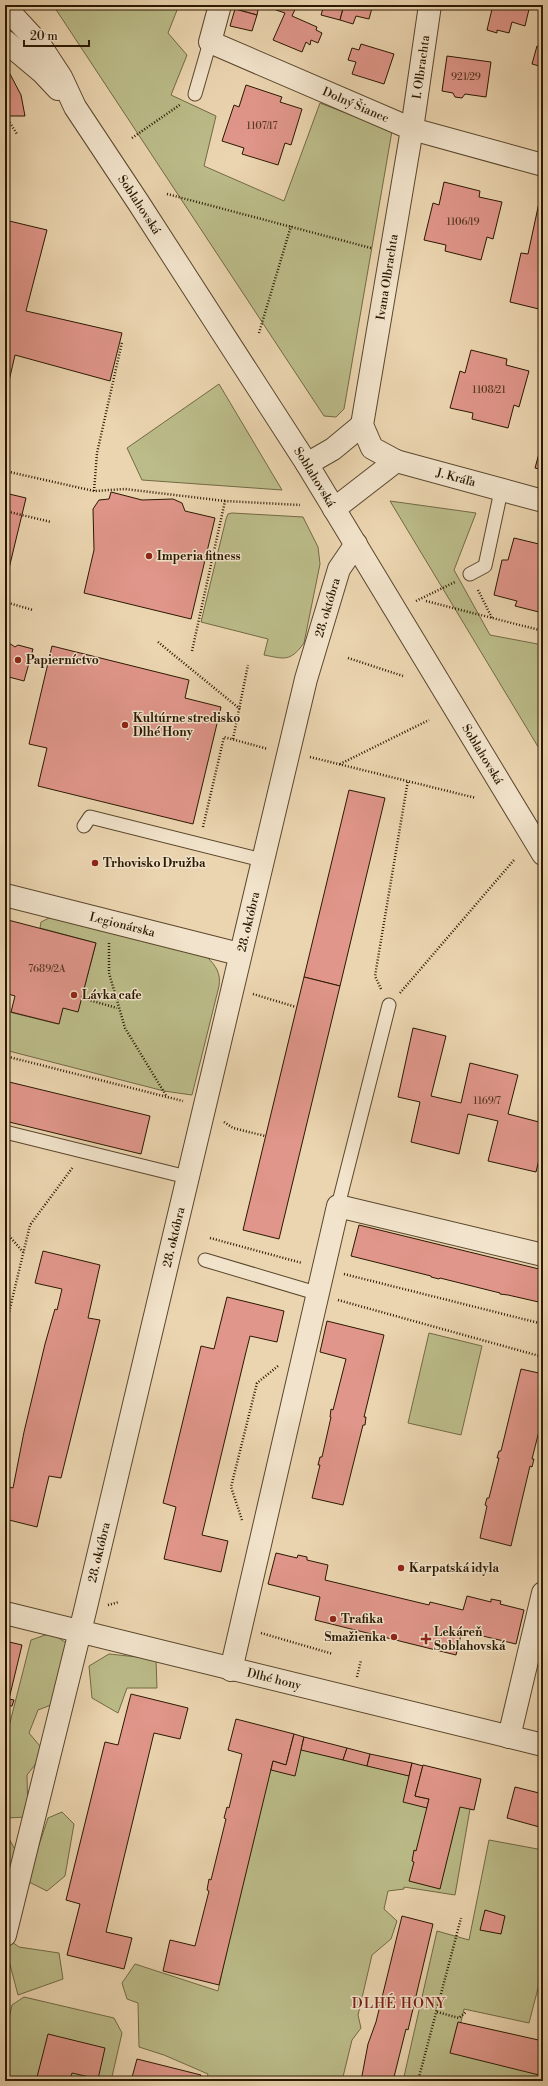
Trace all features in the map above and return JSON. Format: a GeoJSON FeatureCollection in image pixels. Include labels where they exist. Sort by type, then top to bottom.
{"type":"FeatureCollection","features":[{"type":"Feature","properties":{"kind":"street"},"geometry":{"type":"LineString","coordinates":[[210,42],[220,5]]}},
{"type":"Feature","properties":{"kind":"street","name":"I. Olbrachta"},"geometry":{"type":"LineString","coordinates":[[412,129],[430,5]]}},
{"type":"Feature","properties":{"kind":"street","name":"Soblahovská"},"geometry":{"type":"LineString","coordinates":[[5,7],[40,45],[61,77],[75,107],[307,464],[543,854]]}},
{"type":"Feature","properties":{"kind":"street","name":"Soblahovská"},"geometry":{"type":"LineString","coordinates":[[5,41],[42,72],[75,107]]}},
{"type":"Feature","properties":{"kind":"street","name":"Dolný Šianec"},"geometry":{"type":"LineString","coordinates":[[210,42],[412,129],[543,165]]}},
{"type":"Feature","properties":{"kind":"street","name":"Ivana Olbrachta"},"geometry":{"type":"LineString","coordinates":[[362,425],[412,129]]}},
{"type":"Feature","properties":{"kind":"street"},"geometry":{"type":"LineString","coordinates":[[307,464],[332,449],[362,425]]}},
{"type":"Feature","properties":{"kind":"street","name":"J. Kráľa"},"geometry":{"type":"LineString","coordinates":[[362,425],[372,448],[396,461],[543,501]]}},
{"type":"Feature","properties":{"kind":"street"},"geometry":{"type":"LineString","coordinates":[[334,509],[396,461]]}},
{"type":"Feature","properties":{"kind":"street","name":"28. októbra"},"geometry":{"type":"LineString","coordinates":[[5,1936],[79,1633],[239,954],[306,679],[339,569],[356,544]]}},
{"type":"Feature","properties":{"kind":"street","name":"Legionárska"},"geometry":{"type":"LineString","coordinates":[[5,895],[239,954]]}},
{"type":"Feature","properties":{"kind":"street"},"geometry":{"type":"LineString","coordinates":[[231,1670],[316,1294],[338,1206],[543,1256]]}},
{"type":"Feature","properties":{"kind":"street"},"geometry":{"type":"LineString","coordinates":[[509,1736],[543,1593]]}},
{"type":"Feature","properties":{"kind":"street","name":"Dlhé hony"},"geometry":{"type":"LineString","coordinates":[[5,1613],[79,1633],[119,1640],[231,1670],[543,1745]]}},
{"type":"Feature","properties":{"kind":"lane"},"geometry":{"type":"LineString","coordinates":[[195,94],[210,42]]}},
{"type":"Feature","properties":{"kind":"lane"},"geometry":{"type":"LineString","coordinates":[[470,574],[485,566],[501,490]]}},
{"type":"Feature","properties":{"kind":"lane"},"geometry":{"type":"LineString","coordinates":[[84,826],[90,817],[262,860]]}},
{"type":"Feature","properties":{"kind":"lane"},"geometry":{"type":"LineString","coordinates":[[338,1206],[389,1004]]}},
{"type":"Feature","properties":{"kind":"lane"},"geometry":{"type":"LineString","coordinates":[[5,1132],[186,1177]]}},
{"type":"Feature","properties":{"kind":"lane"},"geometry":{"type":"LineString","coordinates":[[205,1260],[316,1294]]}},
{"type":"Feature","properties":{"kind":"path"},"geometry":{"type":"LineString","coordinates":[[132,138],[195,94]]}},
{"type":"Feature","properties":{"kind":"path"},"geometry":{"type":"LineString","coordinates":[[8,120],[17,134]]}},
{"type":"Feature","properties":{"kind":"path"},"geometry":{"type":"LineString","coordinates":[[167,194],[391,253]]}},
{"type":"Feature","properties":{"kind":"path"},"geometry":{"type":"LineString","coordinates":[[259,333],[292,226]]}},
{"type":"Feature","properties":{"kind":"path"},"geometry":{"type":"LineString","coordinates":[[94,491],[97,453],[122,342]]}},
{"type":"Feature","properties":{"kind":"path"},"geometry":{"type":"LineString","coordinates":[[5,471],[94,491],[125,489],[225,501],[300,505]]}},
{"type":"Feature","properties":{"kind":"path"},"geometry":{"type":"LineString","coordinates":[[192,651],[225,501]]}},
{"type":"Feature","properties":{"kind":"path"},"geometry":{"type":"LineString","coordinates":[[5,511],[51,522]]}},
{"type":"Feature","properties":{"kind":"path"},"geometry":{"type":"LineString","coordinates":[[410,604],[470,574],[492,618]]}},
{"type":"Feature","properties":{"kind":"path"},"geometry":{"type":"LineString","coordinates":[[426,601],[543,631]]}},
{"type":"Feature","properties":{"kind":"path"},"geometry":{"type":"LineString","coordinates":[[5,602],[33,610]]}},
{"type":"Feature","properties":{"kind":"path"},"geometry":{"type":"LineString","coordinates":[[158,642],[240,709]]}},
{"type":"Feature","properties":{"kind":"path"},"geometry":{"type":"LineString","coordinates":[[348,658],[403,676]]}},
{"type":"Feature","properties":{"kind":"path"},"geometry":{"type":"LineString","coordinates":[[233,739],[248,665]]}},
{"type":"Feature","properties":{"kind":"path"},"geometry":{"type":"LineString","coordinates":[[340,764],[430,720]]}},
{"type":"Feature","properties":{"kind":"path"},"geometry":{"type":"LineString","coordinates":[[199,845],[224,737],[275,750]]}},
{"type":"Feature","properties":{"kind":"path"},"geometry":{"type":"LineString","coordinates":[[318,759],[476,798]]}},
{"type":"Feature","properties":{"kind":"path"},"geometry":{"type":"LineString","coordinates":[[408,780],[375,976],[389,1004],[514,860]]}},
{"type":"Feature","properties":{"kind":"path"},"geometry":{"type":"LineString","coordinates":[[109,938],[109,973],[118,1008],[131,1041],[167,1097]]}},
{"type":"Feature","properties":{"kind":"path"},"geometry":{"type":"LineString","coordinates":[[251,993],[296,1007]]}},
{"type":"Feature","properties":{"kind":"path"},"geometry":{"type":"LineString","coordinates":[[82,998],[118,1008]]}},
{"type":"Feature","properties":{"kind":"path"},"geometry":{"type":"LineString","coordinates":[[5,1056],[204,1106],[233,1128],[266,1136]]}},
{"type":"Feature","properties":{"kind":"path"},"geometry":{"type":"LineString","coordinates":[[5,1329],[30,1225],[84,1152]]}},
{"type":"Feature","properties":{"kind":"path"},"geometry":{"type":"LineString","coordinates":[[5,1231],[23,1252]]}},
{"type":"Feature","properties":{"kind":"path"},"geometry":{"type":"LineString","coordinates":[[210,1238],[543,1324]]}},
{"type":"Feature","properties":{"kind":"path"},"geometry":{"type":"LineString","coordinates":[[316,1294],[543,1357]]}},
{"type":"Feature","properties":{"kind":"path"},"geometry":{"type":"LineString","coordinates":[[243,1523],[231,1487],[257,1383],[305,1344]]}},
{"type":"Feature","properties":{"kind":"path"},"geometry":{"type":"LineString","coordinates":[[240,1627],[333,1654]]}},
{"type":"Feature","properties":{"kind":"path"},"geometry":{"type":"LineString","coordinates":[[418,2081],[461,1918]]}},
{"type":"Feature","properties":{"kind":"path"},"geometry":{"type":"LineString","coordinates":[[437,2012],[459,2018],[466,2012]]}},
{"type":"Feature","properties":{"kind":"green space"},"geometry":{"type":"Polygon","coordinates":[[[53,5],[179,5],[168,33],[187,55],[171,95],[216,116],[204,166],[284,201],[320,103],[392,131],[344,409],[336,417],[324,416],[53,5]]]}},
{"type":"Feature","properties":{"kind":"green space"},"geometry":{"type":"Polygon","coordinates":[[[219,384],[282,490],[142,480],[127,448],[219,384]]]}},
{"type":"Feature","properties":{"kind":"green space"},"geometry":{"type":"Polygon","coordinates":[[[390,501],[476,513],[454,570],[490,635],[543,645],[543,755],[390,501]]]}},
{"type":"Feature","properties":{"kind":"green space"},"geometry":{"type":"Polygon","coordinates":[[[228,514],[303,517],[318,547],[320,564],[304,643],[295,653],[287,658],[264,655],[268,639],[201,622],[226,519],[228,514]]]}},
{"type":"Feature","properties":{"kind":"green space"},"geometry":{"type":"Polygon","coordinates":[[[51,917],[207,957],[213,964],[218,973],[219,986],[192,1095],[164,1091],[5,1050],[5,1011],[58,1024],[63,1008],[78,1011],[96,943],[40,928],[41,922],[51,917]]]}},
{"type":"Feature","properties":{"kind":"green space"},"geometry":{"type":"Polygon","coordinates":[[[429,1333],[482,1346],[461,1435],[408,1423],[429,1333]]]}},
{"type":"Feature","properties":{"kind":"green space"},"geometry":{"type":"Polygon","coordinates":[[[51,1633],[71,1646],[56,1703],[38,1710],[29,1733],[45,1752],[27,1775],[28,1817],[5,1818],[5,1742],[31,1640],[51,1633]]]}},
{"type":"Feature","properties":{"kind":"green space"},"geometry":{"type":"Polygon","coordinates":[[[109,1654],[156,1659],[157,1688],[127,1688],[118,1713],[92,1698],[89,1666],[109,1654]]]}},
{"type":"Feature","properties":{"kind":"green space"},"geometry":{"type":"Polygon","coordinates":[[[271,1741],[473,1792],[455,1895],[404,1887],[404,1889],[388,1891],[384,1909],[397,1921],[391,1939],[372,1955],[358,2015],[361,2028],[352,2040],[342,2081],[206,2081],[208,2074],[164,2055],[139,2047],[138,2003],[127,1999],[122,1983],[135,1964],[218,1991],[271,1741]]]}},
{"type":"Feature","properties":{"kind":"green space"},"geometry":{"type":"Polygon","coordinates":[[[62,1812],[74,1824],[65,1876],[47,1891],[27,1881],[48,1818],[62,1812]]]}},
{"type":"Feature","properties":{"kind":"green space"},"geometry":{"type":"Polygon","coordinates":[[[5,1832],[20,1858],[5,1878],[5,1832]]]}},
{"type":"Feature","properties":{"kind":"green space"},"geometry":{"type":"Polygon","coordinates":[[[489,1840],[543,1850],[543,1969],[529,2023],[464,2009],[460,2026],[543,2045],[543,2081],[403,2081],[437,1931],[469,1940],[489,1840]]]}},
{"type":"Feature","properties":{"kind":"green space"},"geometry":{"type":"Polygon","coordinates":[[[5,1937],[19,1947],[59,1953],[63,1979],[18,1995],[9,1961],[5,1961],[5,1937]]]}},
{"type":"Feature","properties":{"kind":"green space"},"geometry":{"type":"Polygon","coordinates":[[[24,1997],[114,2018],[122,2033],[111,2081],[5,2081],[5,2036],[12,2005],[24,1997]]]}},
{"type":"Feature","properties":{"kind":"building"},"geometry":{"type":"Polygon","coordinates":[[[236,5],[259,5],[257,15],[235,9],[236,5]]]}},
{"type":"Feature","properties":{"kind":"building"},"geometry":{"type":"Polygon","coordinates":[[[278,5],[297,5],[292,16],[317,27],[316,30],[322,33],[318,43],[311,40],[310,45],[306,42],[302,52],[273,40],[285,13],[276,10],[278,5]]]}},
{"type":"Feature","properties":{"kind":"building"},"geometry":{"type":"Polygon","coordinates":[[[324,5],[344,5],[340,20],[321,15],[324,5]]]}},
{"type":"Feature","properties":{"kind":"building"},"geometry":{"type":"Polygon","coordinates":[[[344,5],[361,5],[372,8],[369,19],[356,16],[353,24],[340,20],[344,5]]]}},
{"type":"Feature","properties":{"kind":"building"},"geometry":{"type":"Polygon","coordinates":[[[456,5],[472,5],[471,9],[456,5]]]}},
{"type":"Feature","properties":{"kind":"building"},"geometry":{"type":"Polygon","coordinates":[[[472,5],[477,5],[476,9],[471,7],[472,5]]]}},
{"type":"Feature","properties":{"kind":"building"},"geometry":{"type":"Polygon","coordinates":[[[493,5],[530,5],[525,26],[512,22],[509,33],[497,30],[497,33],[487,30],[493,5]]]}},
{"type":"Feature","properties":{"kind":"building"},"geometry":{"type":"Polygon","coordinates":[[[235,9],[257,15],[252,31],[230,26],[235,9]]]}},
{"type":"Feature","properties":{"kind":"building"},"geometry":{"type":"Polygon","coordinates":[[[361,44],[394,54],[384,84],[352,74],[356,62],[348,60],[352,48],[359,50],[361,44]]]}},
{"type":"Feature","properties":{"kind":"building"},"geometry":{"type":"Polygon","coordinates":[[[537,46],[543,48],[543,67],[532,64],[537,46]]]}},
{"type":"Feature","properties":{"kind":"building"},"geometry":{"type":"Polygon","coordinates":[[[447,56],[491,62],[486,97],[465,94],[462,98],[455,97],[453,93],[442,91],[447,56]]]}},
{"type":"Feature","properties":{"kind":"building"},"geometry":{"type":"Polygon","coordinates":[[[10,74],[21,95],[25,116],[8,116],[5,100],[5,77],[10,74]]]}},
{"type":"Feature","properties":{"kind":"building"},"geometry":{"type":"Polygon","coordinates":[[[246,85],[282,97],[280,102],[302,109],[291,145],[285,143],[278,165],[242,154],[244,148],[222,141],[234,105],[239,107],[246,85]]]}},
{"type":"Feature","properties":{"kind":"building"},"geometry":{"type":"Polygon","coordinates":[[[5,100],[8,116],[5,132],[5,100]]]}},
{"type":"Feature","properties":{"kind":"building"},"geometry":{"type":"Polygon","coordinates":[[[444,182],[480,191],[479,197],[502,202],[493,239],[487,237],[481,260],[445,251],[446,245],[424,240],[433,203],[439,205],[444,182]]]}},
{"type":"Feature","properties":{"kind":"building"},"geometry":{"type":"Polygon","coordinates":[[[543,184],[543,310],[510,302],[521,253],[528,254],[543,184]]]}},
{"type":"Feature","properties":{"kind":"building"},"geometry":{"type":"Polygon","coordinates":[[[5,220],[47,230],[26,311],[122,333],[110,381],[15,355],[9,381],[5,380],[5,220]]]}},
{"type":"Feature","properties":{"kind":"building"},"geometry":{"type":"Polygon","coordinates":[[[471,350],[507,359],[506,365],[529,371],[519,407],[514,405],[508,428],[472,419],[473,413],[450,408],[460,371],[465,373],[471,350]]]}},
{"type":"Feature","properties":{"kind":"building"},"geometry":{"type":"Polygon","coordinates":[[[543,439],[543,470],[535,468],[543,439]]]}},
{"type":"Feature","properties":{"kind":"building","name":"Imperia fitness"},"geometry":{"type":"Polygon","coordinates":[[[111,492],[142,500],[173,499],[182,503],[185,511],[215,518],[191,619],[84,593],[94,550],[93,509],[99,500],[109,499],[111,492]]]}},
{"type":"Feature","properties":{"kind":"building"},"geometry":{"type":"Polygon","coordinates":[[[5,493],[26,498],[5,585],[5,514],[7,508],[5,508],[5,493]]]}},
{"type":"Feature","properties":{"kind":"building"},"geometry":{"type":"Polygon","coordinates":[[[514,538],[543,545],[543,613],[515,606],[517,601],[494,595],[502,560],[508,560],[514,538]]]}},
{"type":"Feature","properties":{"kind":"building","name":"Papierníctvo"},"geometry":{"type":"Polygon","coordinates":[[[9,643],[15,647],[18,645],[33,649],[24,681],[5,676],[5,657],[9,643]]]}},
{"type":"Feature","properties":{"kind":"building","name":"Kultúrne stredisko Dlhé Hony"},"geometry":{"type":"Polygon","coordinates":[[[52,646],[189,680],[185,698],[221,707],[193,824],[38,786],[47,748],[29,744],[52,646]]]}},
{"type":"Feature","properties":{"kind":"building"},"geometry":{"type":"Polygon","coordinates":[[[349,790],[385,798],[340,986],[304,977],[349,790]]]}},
{"type":"Feature","properties":{"kind":"building"},"geometry":{"type":"Polygon","coordinates":[[[8,920],[96,943],[78,1012],[63,1008],[59,1024],[11,1012],[15,996],[5,993],[5,933],[8,920]]]}},
{"type":"Feature","properties":{"kind":"building"},"geometry":{"type":"Polygon","coordinates":[[[304,977],[340,986],[279,1239],[243,1230],[304,977]]]}},
{"type":"Feature","properties":{"kind":"building"},"geometry":{"type":"Polygon","coordinates":[[[413,1028],[446,1036],[431,1096],[461,1103],[470,1063],[518,1075],[508,1114],[539,1122],[543,1104],[543,1143],[536,1172],[488,1161],[498,1121],[468,1114],[459,1154],[411,1142],[420,1102],[398,1097],[413,1028]]]}},
{"type":"Feature","properties":{"kind":"building"},"geometry":{"type":"Polygon","coordinates":[[[5,1081],[150,1116],[141,1154],[5,1121],[5,1081]]]}},
{"type":"Feature","properties":{"kind":"building"},"geometry":{"type":"Polygon","coordinates":[[[359,1225],[543,1270],[543,1303],[500,1294],[351,1256],[359,1225]]]}},
{"type":"Feature","properties":{"kind":"building"},"geometry":{"type":"Polygon","coordinates":[[[43,1251],[100,1265],[88,1318],[100,1320],[61,1478],[49,1476],[37,1527],[5,1519],[5,1486],[13,1488],[24,1432],[45,1344],[55,1309],[57,1310],[62,1289],[35,1283],[43,1251]]]}},
{"type":"Feature","properties":{"kind":"building"},"geometry":{"type":"Polygon","coordinates":[[[227,1297],[284,1311],[277,1342],[250,1336],[245,1356],[202,1535],[228,1541],[221,1572],[164,1559],[176,1507],[163,1503],[201,1346],[214,1349],[227,1297]]]}},
{"type":"Feature","properties":{"kind":"building"},"geometry":{"type":"Polygon","coordinates":[[[327,1321],[384,1335],[364,1417],[366,1417],[365,1425],[363,1425],[343,1505],[312,1498],[320,1465],[318,1465],[320,1457],[322,1457],[331,1417],[331,1409],[333,1410],[346,1359],[320,1352],[327,1321]]]}},
{"type":"Feature","properties":{"kind":"building"},"geometry":{"type":"Polygon","coordinates":[[[521,1369],[543,1374],[543,1415],[532,1459],[534,1459],[532,1467],[530,1466],[511,1546],[480,1538],[487,1506],[485,1505],[487,1498],[489,1498],[499,1458],[497,1458],[499,1451],[501,1451],[521,1369]]]}},
{"type":"Feature","properties":{"kind":"building"},"geometry":{"type":"Polygon","coordinates":[[[276,1553],[297,1558],[298,1555],[307,1557],[307,1560],[328,1565],[325,1580],[429,1605],[430,1602],[463,1610],[467,1596],[491,1602],[491,1599],[501,1601],[500,1604],[524,1610],[516,1644],[462,1631],[456,1655],[315,1620],[320,1597],[268,1584],[276,1553]]]}},
{"type":"Feature","properties":{"kind":"building"},"geometry":{"type":"Polygon","coordinates":[[[5,1641],[22,1645],[9,1699],[14,1700],[12,1706],[8,1706],[5,1715],[5,1641]]]}},
{"type":"Feature","properties":{"kind":"building"},"geometry":{"type":"Polygon","coordinates":[[[131,1694],[188,1708],[180,1739],[154,1733],[106,1932],[132,1938],[124,1969],[67,1955],[80,1904],[66,1900],[105,1742],[118,1745],[131,1694]]]}},
{"type":"Feature","properties":{"kind":"building"},"geometry":{"type":"Polygon","coordinates":[[[236,1719],[294,1734],[286,1765],[273,1761],[219,1985],[163,1971],[170,1940],[195,1946],[209,1891],[207,1890],[209,1879],[211,1880],[226,1819],[224,1818],[227,1807],[229,1808],[242,1754],[228,1750],[236,1719]]]}},
{"type":"Feature","properties":{"kind":"building"},"geometry":{"type":"Polygon","coordinates":[[[294,1734],[304,1737],[295,1776],[271,1770],[273,1761],[286,1765],[294,1734]]]}},
{"type":"Feature","properties":{"kind":"building"},"geometry":{"type":"Polygon","coordinates":[[[304,1737],[347,1748],[343,1760],[301,1750],[304,1737]]]}},
{"type":"Feature","properties":{"kind":"building"},"geometry":{"type":"Polygon","coordinates":[[[347,1748],[370,1754],[367,1766],[343,1760],[347,1748]]]}},
{"type":"Feature","properties":{"kind":"building"},"geometry":{"type":"Polygon","coordinates":[[[370,1754],[412,1763],[409,1776],[367,1766],[370,1754]]]}},
{"type":"Feature","properties":{"kind":"building"},"geometry":{"type":"Polygon","coordinates":[[[412,1763],[423,1766],[415,1796],[429,1799],[427,1808],[403,1802],[412,1763]]]}},
{"type":"Feature","properties":{"kind":"building"},"geometry":{"type":"Polygon","coordinates":[[[423,1765],[481,1779],[474,1810],[460,1807],[440,1889],[409,1881],[414,1862],[412,1861],[414,1850],[416,1851],[429,1799],[415,1796],[423,1765]]]}},
{"type":"Feature","properties":{"kind":"building"},"geometry":{"type":"Polygon","coordinates":[[[515,1787],[543,1794],[543,1828],[507,1818],[515,1787]]]}},
{"type":"Feature","properties":{"kind":"building"},"geometry":{"type":"Polygon","coordinates":[[[485,1910],[505,1916],[501,1934],[480,1930],[485,1910]]]}},
{"type":"Feature","properties":{"kind":"building"},"geometry":{"type":"Polygon","coordinates":[[[402,1916],[433,1924],[408,2030],[406,2029],[393,2081],[361,2081],[368,2044],[376,2022],[402,1916]]]}},
{"type":"Feature","properties":{"kind":"building"},"geometry":{"type":"Polygon","coordinates":[[[458,2022],[543,2041],[543,2076],[450,2053],[458,2022]]]}},
{"type":"Feature","properties":{"kind":"building"},"geometry":{"type":"Polygon","coordinates":[[[48,2034],[105,2048],[98,2079],[72,2073],[70,2081],[36,2081],[48,2034]]]}},
{"type":"Feature","properties":{"kind":"building"},"geometry":{"type":"Polygon","coordinates":[[[137,2059],[201,2075],[199,2081],[131,2081],[137,2059]]]}},
{"type":"Feature","properties":{"kind":"place","name":"Imperia fitness"},"geometry":{"type":"Point","coordinates":[149,556]}},
{"type":"Feature","properties":{"kind":"place","name":"Papierníctvo"},"geometry":{"type":"Point","coordinates":[18,660]}},
{"type":"Feature","properties":{"kind":"place","name":"Kultúrne stredisko Dlhé Hony"},"geometry":{"type":"Point","coordinates":[125,725]}},
{"type":"Feature","properties":{"kind":"place","name":"Trhovisko Družba"},"geometry":{"type":"Point","coordinates":[95,863]}},
{"type":"Feature","properties":{"kind":"place","name":"Lávka cafe"},"geometry":{"type":"Point","coordinates":[74,995]}},
{"type":"Feature","properties":{"kind":"place","name":"Karpatská idyla"},"geometry":{"type":"Point","coordinates":[401,1568]}},
{"type":"Feature","properties":{"kind":"place","name":"Trafika"},"geometry":{"type":"Point","coordinates":[333,1619]}},
{"type":"Feature","properties":{"kind":"place","name":"Smažienka"},"geometry":{"type":"Point","coordinates":[394,1637]}},
{"type":"Feature","properties":{"kind":"place","name":"Lekáreň Soblahovská"},"geometry":{"type":"Point","coordinates":[426,1639]}},
{"type":"Feature","properties":{"kind":"district","name":"DLHÉ HONY"},"geometry":{"type":"Point","coordinates":[399,2003]}}]}
